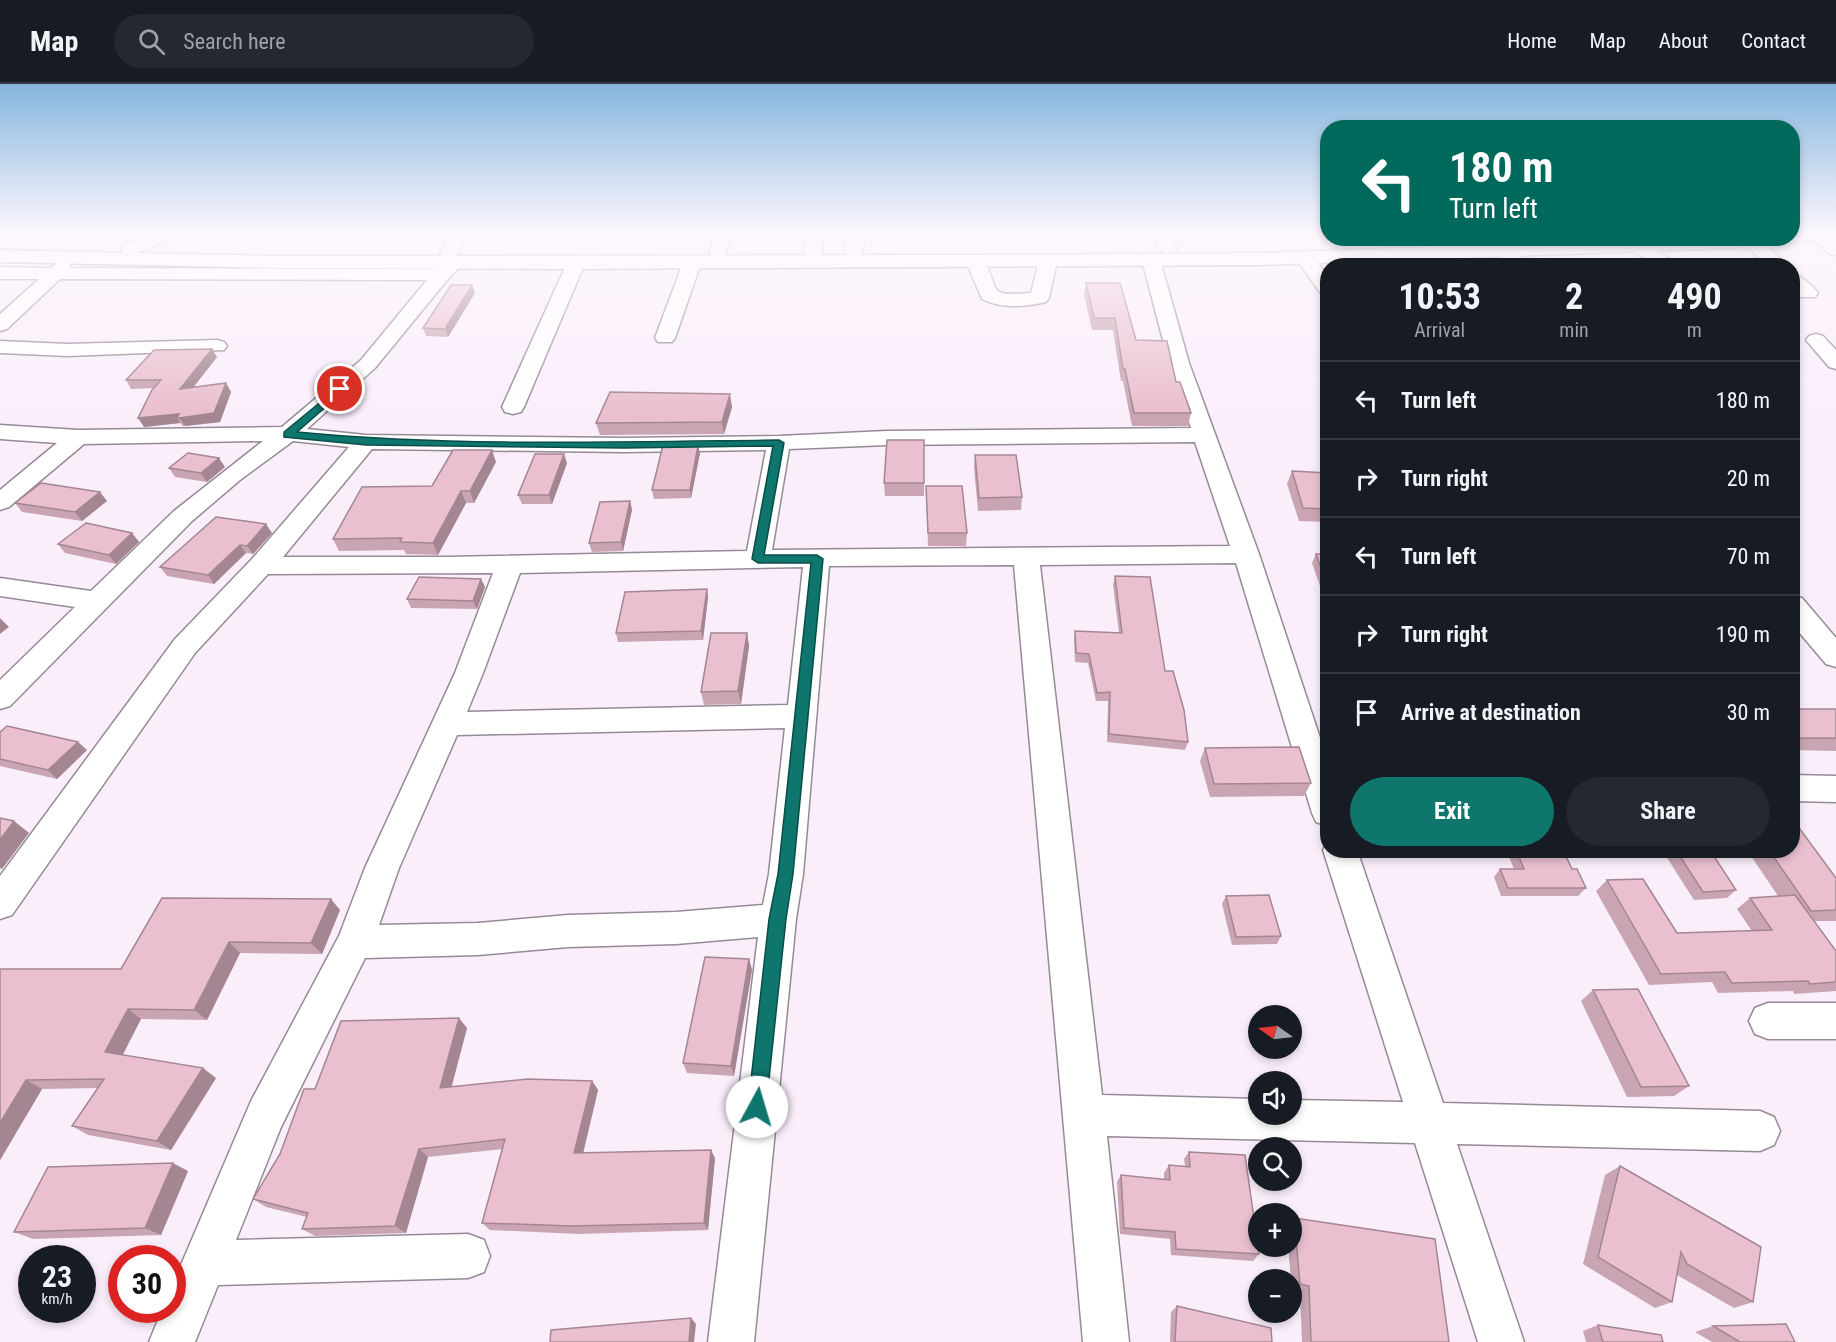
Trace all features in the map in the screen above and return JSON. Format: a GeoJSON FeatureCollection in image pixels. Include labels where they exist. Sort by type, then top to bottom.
{"type":"FeatureCollection","features":[{"type":"Feature","properties":{"kind":"street"},"geometry":{"type":"LineString","coordinates":[[0,325],[34,293]]}},
{"type":"Feature","properties":{"kind":"street"},"geometry":{"type":"LineString","coordinates":[[0,698],[183,516],[232,475],[288,435],[368,364],[414,312],[428,293]]}},
{"type":"Feature","properties":{"kind":"street"},"geometry":{"type":"LineString","coordinates":[[513,407],[563,293]]}},
{"type":"Feature","properties":{"kind":"street"},"geometry":{"type":"LineString","coordinates":[[665,338],[681,293]]}},
{"type":"Feature","properties":{"kind":"street"},"geometry":{"type":"LineString","coordinates":[[987,293],[1000,301],[1039,298],[1040,293]]}},
{"type":"Feature","properties":{"kind":"street"},"geometry":{"type":"LineString","coordinates":[[1167,293],[1179,363],[1245,554],[1315,741],[1320,769]]}},
{"type":"Feature","properties":{"kind":"street"},"geometry":{"type":"LineString","coordinates":[[1816,340],[1836,363]]}},
{"type":"Feature","properties":{"kind":"street"},"geometry":{"type":"LineString","coordinates":[[0,347],[68,350],[217,346]]}},
{"type":"Feature","properties":{"kind":"street"},"geometry":{"type":"LineString","coordinates":[[0,432],[78,437],[288,435],[366,442],[624,445],[779,443],[887,438],[1204,435]]}},
{"type":"Feature","properties":{"kind":"street"},"geometry":{"type":"LineString","coordinates":[[0,502],[78,437]]}},
{"type":"Feature","properties":{"kind":"street"},"geometry":{"type":"LineString","coordinates":[[0,904],[185,646],[314,506],[366,442]]}},
{"type":"Feature","properties":{"kind":"street"},"geometry":{"type":"LineString","coordinates":[[758,559],[779,443]]}},
{"type":"Feature","properties":{"kind":"street"},"geometry":{"type":"LineString","coordinates":[[261,565],[334,567],[923,556],[1245,554]]}},
{"type":"Feature","properties":{"kind":"street"},"geometry":{"type":"LineString","coordinates":[[1026,557],[1106,1342]]}},
{"type":"Feature","properties":{"kind":"street"},"geometry":{"type":"LineString","coordinates":[[731,1342],[777,919],[786,874],[817,559]]}},
{"type":"Feature","properties":{"kind":"street"},"geometry":{"type":"LineString","coordinates":[[172,1342],[265,1115],[355,942],[382,868],[469,673],[510,564]]}},
{"type":"Feature","properties":{"kind":"street"},"geometry":{"type":"LineString","coordinates":[[0,587],[96,601]]}},
{"type":"Feature","properties":{"kind":"street"},"geometry":{"type":"LineString","coordinates":[[1802,628],[1836,657]]}},
{"type":"Feature","properties":{"kind":"street"},"geometry":{"type":"LineString","coordinates":[[445,724],[800,716]]}},
{"type":"Feature","properties":{"kind":"street"},"geometry":{"type":"LineString","coordinates":[[1800,788],[1836,789]]}},
{"type":"Feature","properties":{"kind":"street"},"geometry":{"type":"LineString","coordinates":[[1343,858],[1392,1003],[1428,1125],[1501,1342]]}},
{"type":"Feature","properties":{"kind":"street"},"geometry":{"type":"LineString","coordinates":[[355,942],[478,939],[568,931],[676,928],[777,919]]}},
{"type":"Feature","properties":{"kind":"street"},"geometry":{"type":"LineString","coordinates":[[1768,1022],[1836,1022]]}},
{"type":"Feature","properties":{"kind":"street"},"geometry":{"type":"LineString","coordinates":[[1084,1115],[1428,1125],[1760,1131]]}},
{"type":"Feature","properties":{"kind":"street"},"geometry":{"type":"LineString","coordinates":[[206,1263],[468,1256]]}},
{"type":"Feature","properties":{"kind":"building"},"geometry":{"type":"Polygon","coordinates":[[[446,293],[467,293],[445,329],[423,328],[446,293]]]}},
{"type":"Feature","properties":{"kind":"building"},"geometry":{"type":"Polygon","coordinates":[[[1088,293],[1123,293],[1136,340],[1167,341],[1176,382],[1180,382],[1191,413],[1134,413],[1125,369],[1123,369],[1115,318],[1094,318],[1088,293]]]}},
{"type":"Feature","properties":{"kind":"building"},"geometry":{"type":"Polygon","coordinates":[[[212,349],[180,389],[226,383],[214,413],[179,418],[177,418],[179,414],[138,418],[152,390],[161,380],[126,380],[154,350],[212,349]]]}},
{"type":"Feature","properties":{"kind":"building"},"geometry":{"type":"Polygon","coordinates":[[[610,392],[730,394],[722,422],[596,423],[610,392]]]}},
{"type":"Feature","properties":{"kind":"building"},"geometry":{"type":"Polygon","coordinates":[[[887,440],[924,440],[924,483],[884,483],[887,440]]]}},
{"type":"Feature","properties":{"kind":"building"},"geometry":{"type":"Polygon","coordinates":[[[663,445],[698,445],[690,490],[652,490],[663,445]]]}},
{"type":"Feature","properties":{"kind":"building"},"geometry":{"type":"Polygon","coordinates":[[[453,450],[492,450],[470,491],[461,491],[433,543],[400,542],[402,538],[333,539],[362,487],[432,486],[453,450]]]}},
{"type":"Feature","properties":{"kind":"building"},"geometry":{"type":"Polygon","coordinates":[[[188,453],[219,458],[201,473],[169,468],[188,453]]]}},
{"type":"Feature","properties":{"kind":"building"},"geometry":{"type":"Polygon","coordinates":[[[535,454],[564,454],[549,495],[518,495],[535,454]]]}},
{"type":"Feature","properties":{"kind":"building"},"geometry":{"type":"Polygon","coordinates":[[[975,455],[1016,455],[1022,497],[979,498],[975,455]]]}},
{"type":"Feature","properties":{"kind":"building"},"geometry":{"type":"Polygon","coordinates":[[[1292,471],[1320,473],[1320,509],[1303,508],[1292,471]]]}},
{"type":"Feature","properties":{"kind":"building"},"geometry":{"type":"Polygon","coordinates":[[[41,483],[100,492],[75,512],[15,503],[41,483]]]}},
{"type":"Feature","properties":{"kind":"building"},"geometry":{"type":"Polygon","coordinates":[[[926,486],[962,486],[967,533],[928,533],[926,486]]]}},
{"type":"Feature","properties":{"kind":"building"},"geometry":{"type":"Polygon","coordinates":[[[630,501],[621,542],[589,543],[600,502],[630,501]]]}},
{"type":"Feature","properties":{"kind":"building"},"geometry":{"type":"Polygon","coordinates":[[[216,517],[266,524],[247,546],[240,545],[208,575],[160,567],[216,517]]]}},
{"type":"Feature","properties":{"kind":"building"},"geometry":{"type":"Polygon","coordinates":[[[86,523],[132,533],[109,555],[58,544],[86,523]]]}},
{"type":"Feature","properties":{"kind":"building"},"geometry":{"type":"Polygon","coordinates":[[[1316,554],[1320,554],[1320,566],[1316,554]]]}},
{"type":"Feature","properties":{"kind":"building"},"geometry":{"type":"Polygon","coordinates":[[[1115,576],[1150,577],[1165,671],[1173,671],[1184,710],[1188,742],[1109,734],[1110,692],[1097,693],[1089,654],[1076,653],[1075,631],[1122,633],[1115,576]]]}},
{"type":"Feature","properties":{"kind":"building"},"geometry":{"type":"Polygon","coordinates":[[[419,577],[481,579],[473,601],[407,599],[419,577]]]}},
{"type":"Feature","properties":{"kind":"building"},"geometry":{"type":"Polygon","coordinates":[[[707,589],[701,631],[616,633],[625,592],[707,589]]]}},
{"type":"Feature","properties":{"kind":"building"},"geometry":{"type":"Polygon","coordinates":[[[711,633],[747,633],[738,691],[701,692],[711,633]]]}},
{"type":"Feature","properties":{"kind":"building"},"geometry":{"type":"Polygon","coordinates":[[[1800,709],[1836,709],[1836,738],[1800,738],[1800,709]]]}},
{"type":"Feature","properties":{"kind":"building"},"geometry":{"type":"Polygon","coordinates":[[[7,726],[78,742],[48,770],[0,759],[0,732],[7,726]]]}},
{"type":"Feature","properties":{"kind":"building"},"geometry":{"type":"Polygon","coordinates":[[[1299,747],[1311,783],[1214,784],[1205,748],[1299,747]]]}},
{"type":"Feature","properties":{"kind":"building"},"geometry":{"type":"Polygon","coordinates":[[[0,818],[14,821],[0,840],[0,818]]]}},
{"type":"Feature","properties":{"kind":"building"},"geometry":{"type":"Polygon","coordinates":[[[1800,829],[1836,878],[1836,910],[1811,911],[1775,858],[1800,858],[1800,829]]]}},
{"type":"Feature","properties":{"kind":"building"},"geometry":{"type":"Polygon","coordinates":[[[1519,858],[1567,858],[1572,869],[1577,869],[1586,888],[1508,888],[1500,869],[1524,869],[1519,858]]]}},
{"type":"Feature","properties":{"kind":"building"},"geometry":{"type":"Polygon","coordinates":[[[1681,858],[1715,858],[1736,890],[1703,892],[1681,858]]]}},
{"type":"Feature","properties":{"kind":"building"},"geometry":{"type":"Polygon","coordinates":[[[1643,879],[1677,933],[1772,930],[1750,898],[1795,895],[1836,951],[1836,982],[1732,983],[1725,972],[1661,974],[1607,880],[1643,879]]]}},
{"type":"Feature","properties":{"kind":"building"},"geometry":{"type":"Polygon","coordinates":[[[1269,895],[1281,936],[1236,937],[1226,896],[1269,895]]]}},
{"type":"Feature","properties":{"kind":"building"},"geometry":{"type":"Polygon","coordinates":[[[162,898],[331,899],[311,943],[229,942],[194,1010],[128,1009],[105,1052],[203,1068],[157,1141],[72,1126],[104,1079],[26,1080],[0,1123],[0,969],[121,969],[162,898]]]}},
{"type":"Feature","properties":{"kind":"building"},"geometry":{"type":"Polygon","coordinates":[[[705,957],[749,959],[731,1066],[683,1063],[705,957]]]}},
{"type":"Feature","properties":{"kind":"building"},"geometry":{"type":"Polygon","coordinates":[[[1638,989],[1689,1086],[1641,1087],[1593,990],[1638,989]]]}},
{"type":"Feature","properties":{"kind":"building"},"geometry":{"type":"Polygon","coordinates":[[[459,1018],[440,1088],[528,1079],[592,1081],[574,1153],[711,1150],[704,1223],[572,1226],[482,1223],[505,1139],[419,1149],[395,1226],[302,1229],[308,1213],[253,1199],[280,1154],[304,1089],[315,1089],[341,1021],[459,1018]]]}},
{"type":"Feature","properties":{"kind":"building"},"geometry":{"type":"Polygon","coordinates":[[[1189,1152],[1245,1155],[1248,1191],[1250,1191],[1252,1203],[1248,1203],[1248,1253],[1176,1249],[1175,1232],[1124,1228],[1121,1175],[1170,1180],[1169,1165],[1190,1167],[1189,1152]]]}},
{"type":"Feature","properties":{"kind":"building"},"geometry":{"type":"Polygon","coordinates":[[[173,1163],[145,1228],[14,1232],[48,1167],[173,1163]]]}},
{"type":"Feature","properties":{"kind":"building"},"geometry":{"type":"Polygon","coordinates":[[[1620,1166],[1761,1247],[1753,1302],[1687,1264],[1681,1252],[1672,1302],[1598,1257],[1620,1166]]]}},
{"type":"Feature","properties":{"kind":"building"},"geometry":{"type":"Polygon","coordinates":[[[1302,1219],[1435,1239],[1449,1342],[1311,1342],[1309,1286],[1302,1284],[1302,1269],[1299,1269],[1298,1257],[1302,1257],[1302,1219]]]}},
{"type":"Feature","properties":{"kind":"building"},"geometry":{"type":"Polygon","coordinates":[[[1177,1306],[1271,1328],[1272,1342],[1175,1342],[1177,1306]]]}},
{"type":"Feature","properties":{"kind":"building"},"geometry":{"type":"Polygon","coordinates":[[[691,1318],[689,1342],[550,1342],[551,1330],[691,1318]]]}},
{"type":"Feature","properties":{"kind":"building"},"geometry":{"type":"Polygon","coordinates":[[[1786,1324],[1795,1342],[1740,1342],[1713,1326],[1786,1324]]]}},
{"type":"Feature","properties":{"kind":"building"},"geometry":{"type":"Polygon","coordinates":[[[1598,1325],[1661,1335],[1663,1342],[1603,1342],[1598,1325]]]}},
{"type":"Feature","properties":{"kind":"route"},"geometry":{"type":"LineString","coordinates":[[340,389],[288,435],[366,442],[624,445],[779,443],[758,559],[817,559],[786,874],[777,919],[757,1107]]}}]}
